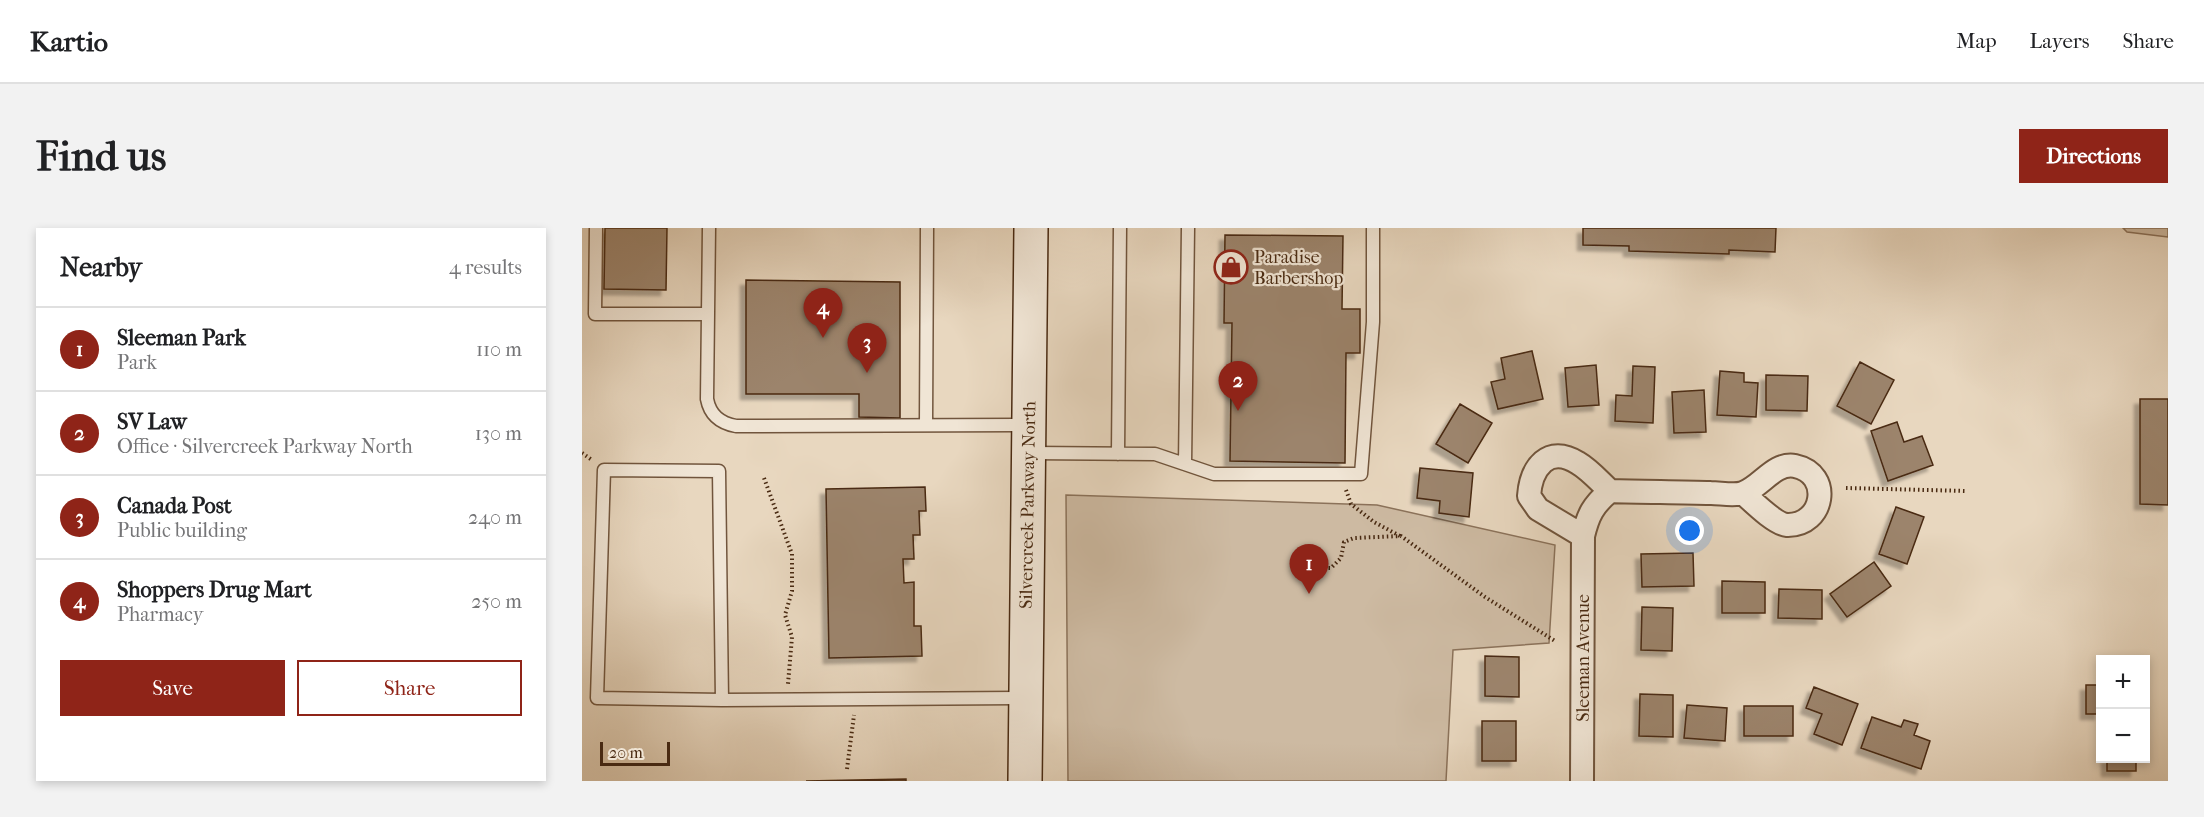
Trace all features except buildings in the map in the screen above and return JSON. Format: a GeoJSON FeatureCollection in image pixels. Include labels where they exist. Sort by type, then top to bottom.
{"type":"FeatureCollection","features":[{"type":"Feature","properties":{"kind":"main road","name":"Silvercreek Parkway North"},"geometry":{"type":"LineString","coordinates":[[1025,781],[1031,228]]}},
{"type":"Feature","properties":{"kind":"street"},"geometry":{"type":"LineString","coordinates":[[1583,536],[1538,509],[1529,496],[1530,480],[1536,468],[1547,458],[1562,457],[1578,462],[1610,491],[1743,493]]}},
{"type":"Feature","properties":{"kind":"street","name":"Sleeman Avenue"},"geometry":{"type":"LineString","coordinates":[[1582,781],[1583,536],[1588,517],[1599,500],[1610,491]]}},
{"type":"Feature","properties":{"kind":"lane"},"geometry":{"type":"LineString","coordinates":[[596,228],[595,314],[708,314]]}},
{"type":"Feature","properties":{"kind":"lane"},"geometry":{"type":"LineString","coordinates":[[708,228],[707,399],[709,408],[715,417],[726,424],[736,426],[926,425],[1118,454],[1155,454],[1214,474],[1361,474],[1373,322],[1373,228]]}},
{"type":"Feature","properties":{"kind":"lane"},"geometry":{"type":"LineString","coordinates":[[926,425],[927,228]]}},
{"type":"Feature","properties":{"kind":"lane"},"geometry":{"type":"LineString","coordinates":[[1118,454],[1120,228]]}},
{"type":"Feature","properties":{"kind":"lane"},"geometry":{"type":"LineString","coordinates":[[1185,464],[1188,228]]}},
{"type":"Feature","properties":{"kind":"lane"},"geometry":{"type":"LineString","coordinates":[[722,700],[719,471],[604,470],[597,698],[722,700],[786,700],[1026,698]]}},
{"type":"Feature","properties":{"kind":"path"},"geometry":{"type":"LineString","coordinates":[[1341,474],[1351,504],[1374,522],[1401,536],[1485,597],[1556,641]]}},
{"type":"Feature","properties":{"kind":"path"},"geometry":{"type":"LineString","coordinates":[[764,478],[792,554],[792,591],[785,615],[792,637],[786,700]]}},
{"type":"Feature","properties":{"kind":"path"},"geometry":{"type":"LineString","coordinates":[[1846,488],[1967,491]]}},
{"type":"Feature","properties":{"kind":"path"},"geometry":{"type":"LineString","coordinates":[[1297,568],[1331,568],[1341,558],[1344,542],[1354,538],[1401,536]]}},
{"type":"Feature","properties":{"kind":"path"},"geometry":{"type":"LineString","coordinates":[[847,769],[856,699]]}},
{"type":"Feature","properties":{"kind":"shaded area"},"geometry":{"type":"Polygon","coordinates":[[[2123,228],[2168,228],[2168,237],[2127,232],[2123,228]]]}},
{"type":"Feature","properties":{"kind":"shaded area"},"geometry":{"type":"Polygon","coordinates":[[[1066,495],[1377,505],[1555,545],[1549,643],[1453,650],[1446,781],[1068,781],[1066,495]]]}},
{"type":"Feature","properties":{"kind":"place","name":"Paradise Barbershop"},"geometry":{"type":"Point","coordinates":[1231,267]}},
{"type":"Feature","properties":{"kind":"place","name":"Shoppers Drug Mart"},"geometry":{"type":"Point","coordinates":[823,338]}},
{"type":"Feature","properties":{"kind":"place","name":"Canada Post"},"geometry":{"type":"Point","coordinates":[867,373]}},
{"type":"Feature","properties":{"kind":"place","name":"SV Law"},"geometry":{"type":"Point","coordinates":[1238,411]}},
{"type":"Feature","properties":{"kind":"place","name":"Sleeman Park"},"geometry":{"type":"Point","coordinates":[1309,594]}}]}
